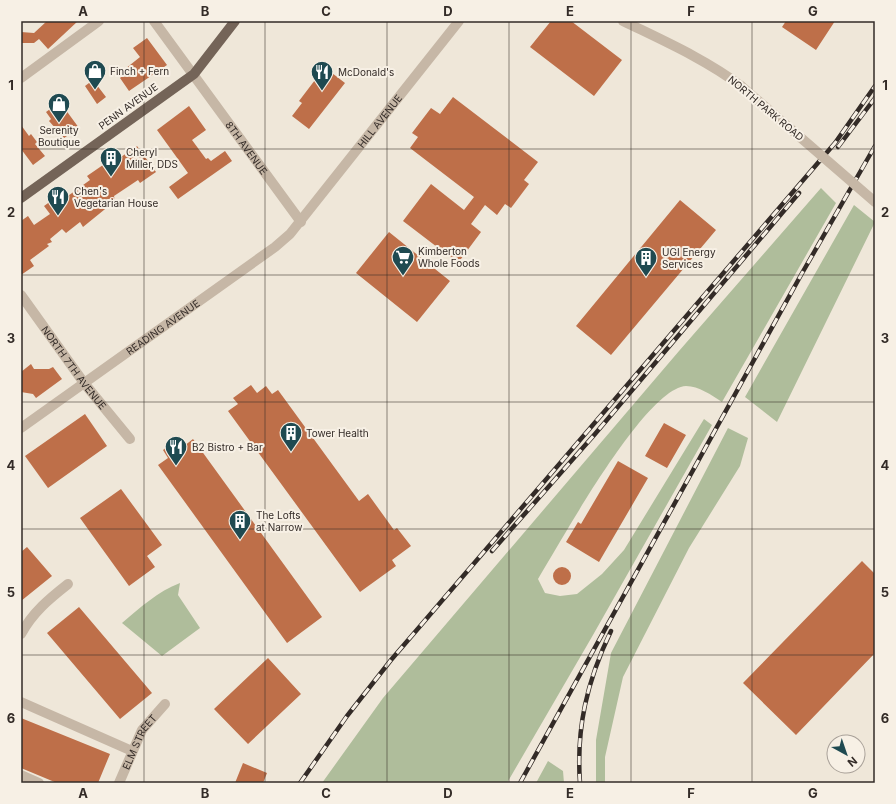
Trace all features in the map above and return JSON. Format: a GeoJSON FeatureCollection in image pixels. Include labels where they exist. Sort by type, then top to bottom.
{"type":"FeatureCollection","features":[{"type":"Feature","properties":{"kind":"main road","name":"PENN AVENUE"},"geometry":{"type":"LineString","coordinates":[[21,198],[194,74],[235,21]]}},
{"type":"Feature","properties":{"kind":"street"},"geometry":{"type":"LineString","coordinates":[[21,78],[99,21]]}},
{"type":"Feature","properties":{"kind":"street","name":"8TH AVENUE"},"geometry":{"type":"LineString","coordinates":[[154,21],[194,74],[300,222]]}},
{"type":"Feature","properties":{"kind":"street","name":"HILL AVENUE"},"geometry":{"type":"LineString","coordinates":[[300,222],[459,21]]}},
{"type":"Feature","properties":{"kind":"street","name":"NORTH PARK ROAD"},"geometry":{"type":"LineString","coordinates":[[623,21],[723,72],[875,202]]}},
{"type":"Feature","properties":{"kind":"street","name":"READING AVENUE"},"geometry":{"type":"LineString","coordinates":[[21,428],[275,247],[290,234],[300,222]]}},
{"type":"Feature","properties":{"kind":"street","name":"NORTH 7TH AVENUE"},"geometry":{"type":"LineString","coordinates":[[21,295],[84,383],[130,439]]}},
{"type":"Feature","properties":{"kind":"street"},"geometry":{"type":"LineString","coordinates":[[21,634],[32,615],[40,606],[68,584]]}},
{"type":"Feature","properties":{"kind":"street"},"geometry":{"type":"LineString","coordinates":[[21,702],[132,751]]}},
{"type":"Feature","properties":{"kind":"street","name":"ELM STREET"},"geometry":{"type":"LineString","coordinates":[[119,783],[132,751],[147,722],[165,704]]}},
{"type":"Feature","properties":{"kind":"street"},"geometry":{"type":"LineString","coordinates":[[21,776],[39,783]]}},
{"type":"Feature","properties":{"kind":"green space"},"geometry":{"type":"Polygon","coordinates":[[[821,188],[836,203],[722,402],[700,389],[686,386],[669,393],[649,412],[627,438],[605,470],[538,579],[545,593],[560,596],[577,594],[602,574],[624,550],[704,419],[712,425],[507,783],[322,783],[383,698],[679,351],[821,188]]]}},
{"type":"Feature","properties":{"kind":"green space"},"geometry":{"type":"Polygon","coordinates":[[[854,205],[875,222],[777,422],[745,397],[854,205]]]}},
{"type":"Feature","properties":{"kind":"green space"},"geometry":{"type":"Polygon","coordinates":[[[728,428],[748,438],[740,466],[689,548],[623,677],[605,757],[605,783],[596,783],[596,740],[611,653],[728,428]]]}},
{"type":"Feature","properties":{"kind":"green space"},"geometry":{"type":"Polygon","coordinates":[[[180,583],[178,595],[200,628],[162,656],[122,623],[157,595],[180,583]]]}},
{"type":"Feature","properties":{"kind":"green space"},"geometry":{"type":"Polygon","coordinates":[[[548,761],[563,771],[564,783],[536,783],[548,761]]]}},
{"type":"Feature","properties":{"kind":"building"},"geometry":{"type":"Polygon","coordinates":[[[47,21],[78,21],[48,49],[39,39],[34,43],[21,43],[21,32],[34,33],[47,21]]]}},
{"type":"Feature","properties":{"kind":"building"},"geometry":{"type":"Polygon","coordinates":[[[551,21],[571,21],[622,60],[594,96],[530,47],[551,21]]]}},
{"type":"Feature","properties":{"kind":"building"},"geometry":{"type":"Polygon","coordinates":[[[786,21],[835,21],[816,50],[782,27],[786,21]]]}},
{"type":"Feature","properties":{"kind":"building"},"geometry":{"type":"Polygon","coordinates":[[[147,38],[167,65],[129,91],[120,78],[126,72],[125,69],[140,57],[133,48],[147,38]]]}},
{"type":"Feature","properties":{"kind":"building","name":"McDonald's"},"geometry":{"type":"Polygon","coordinates":[[[328,70],[345,83],[309,129],[292,116],[302,103],[299,101],[315,80],[319,83],[328,70]]]}},
{"type":"Feature","properties":{"kind":"building","name":"Finch + Fern"},"geometry":{"type":"Polygon","coordinates":[[[93,80],[106,97],[97,104],[85,86],[93,80]]]}},
{"type":"Feature","properties":{"kind":"building"},"geometry":{"type":"Polygon","coordinates":[[[453,97],[538,162],[524,180],[529,184],[511,208],[505,204],[497,215],[485,205],[471,224],[481,232],[458,263],[403,221],[431,184],[464,210],[474,197],[410,148],[418,137],[412,133],[431,108],[440,114],[453,97]]]}},
{"type":"Feature","properties":{"kind":"building"},"geometry":{"type":"Polygon","coordinates":[[[60,102],[79,128],[64,138],[49,121],[51,119],[46,112],[60,102]]]}},
{"type":"Feature","properties":{"kind":"building"},"geometry":{"type":"Polygon","coordinates":[[[189,106],[206,130],[192,140],[206,159],[208,158],[211,161],[225,151],[232,161],[178,199],[169,187],[188,173],[157,130],[189,106]]]}},
{"type":"Feature","properties":{"kind":"building"},"geometry":{"type":"Polygon","coordinates":[[[21,125],[29,136],[31,134],[37,142],[35,144],[45,156],[33,165],[21,149],[21,125]]]}},
{"type":"Feature","properties":{"kind":"building"},"geometry":{"type":"Polygon","coordinates":[[[137,146],[156,172],[140,183],[138,180],[114,196],[115,201],[83,227],[80,222],[66,233],[62,229],[50,239],[52,242],[47,244],[49,246],[30,260],[34,266],[21,275],[21,221],[28,216],[34,225],[50,214],[44,206],[51,201],[54,206],[90,180],[87,176],[116,156],[118,159],[137,146]]]}},
{"type":"Feature","properties":{"kind":"building","name":"UGI Energy Services"},"geometry":{"type":"Polygon","coordinates":[[[680,200],[716,230],[611,355],[576,326],[680,200]]]}},
{"type":"Feature","properties":{"kind":"building","name":"Kimberton Whole Foods"},"geometry":{"type":"Polygon","coordinates":[[[389,232],[450,281],[417,322],[356,273],[389,232]]]}},
{"type":"Feature","properties":{"kind":"building"},"geometry":{"type":"Polygon","coordinates":[[[31,364],[34,369],[49,369],[53,367],[62,379],[36,398],[33,394],[21,392],[21,372],[31,364]]]}},
{"type":"Feature","properties":{"kind":"building","name":"Tower Health"},"geometry":{"type":"Polygon","coordinates":[[[251,385],[257,393],[266,386],[272,394],[278,390],[359,501],[368,494],[394,530],[397,528],[411,546],[392,560],[396,566],[360,592],[228,411],[238,404],[233,398],[251,385]]]}},
{"type":"Feature","properties":{"kind":"building"},"geometry":{"type":"Polygon","coordinates":[[[85,414],[107,446],[48,488],[25,456],[85,414]]]}},
{"type":"Feature","properties":{"kind":"building"},"geometry":{"type":"Polygon","coordinates":[[[664,423],[686,435],[667,468],[645,456],[664,423]]]}},
{"type":"Feature","properties":{"kind":"building","name":"The Lofts at Narrow"},"geometry":{"type":"Polygon","coordinates":[[[178,439],[184,446],[193,439],[322,617],[287,643],[158,465],[168,458],[163,450],[178,439]]]}},
{"type":"Feature","properties":{"kind":"building"},"geometry":{"type":"Polygon","coordinates":[[[618,461],[648,478],[599,562],[566,542],[578,522],[581,524],[618,461]]]}},
{"type":"Feature","properties":{"kind":"building"},"geometry":{"type":"Polygon","coordinates":[[[121,489],[162,545],[147,556],[155,567],[129,586],[80,518],[121,489]]]}},
{"type":"Feature","properties":{"kind":"building"},"geometry":{"type":"Polygon","coordinates":[[[27,547],[52,576],[21,601],[21,552],[27,547]]]}},
{"type":"Feature","properties":{"kind":"building"},"geometry":{"type":"Polygon","coordinates":[[[862,561],[875,574],[875,653],[796,735],[743,683],[862,561]]]}},
{"type":"Feature","properties":{"kind":"building"},"geometry":{"type":"Polygon","coordinates":[[[562,567],[568,570],[571,576],[568,582],[562,585],[556,582],[553,576],[556,570],[562,567]]]}},
{"type":"Feature","properties":{"kind":"building"},"geometry":{"type":"Polygon","coordinates":[[[79,607],[152,693],[120,719],[47,633],[79,607]]]}},
{"type":"Feature","properties":{"kind":"building"},"geometry":{"type":"Polygon","coordinates":[[[268,658],[301,694],[248,744],[214,709],[268,658]]]}},
{"type":"Feature","properties":{"kind":"building"},"geometry":{"type":"Polygon","coordinates":[[[21,718],[110,754],[98,783],[57,783],[21,768],[21,718]]]}},
{"type":"Feature","properties":{"kind":"building"},"geometry":{"type":"Polygon","coordinates":[[[243,763],[267,773],[263,783],[235,783],[243,763]]]}},
{"type":"Feature","properties":{"kind":"railway"},"geometry":{"type":"LineString","coordinates":[[300,783],[347,716],[391,660],[835,143],[875,86]]}},
{"type":"Feature","properties":{"kind":"railway"},"geometry":{"type":"LineString","coordinates":[[838,147],[875,98]]}},
{"type":"Feature","properties":{"kind":"railway"},"geometry":{"type":"LineString","coordinates":[[520,783],[801,275],[875,146]]}},
{"type":"Feature","properties":{"kind":"railway"},"geometry":{"type":"LineString","coordinates":[[492,551],[595,434],[799,193]]}},
{"type":"Feature","properties":{"kind":"railway"},"geometry":{"type":"LineString","coordinates":[[580,783],[580,743],[585,705],[595,668],[611,631]]}},
{"type":"Feature","properties":{"kind":"place","name":"Finch + Fern"},"geometry":{"type":"Point","coordinates":[95,90]}},
{"type":"Feature","properties":{"kind":"place","name":"McDonald's"},"geometry":{"type":"Point","coordinates":[322,92]}},
{"type":"Feature","properties":{"kind":"place","name":"Serenity Boutique"},"geometry":{"type":"Point","coordinates":[59,124]}},
{"type":"Feature","properties":{"kind":"place","name":"Cheryl Miller, DDS"},"geometry":{"type":"Point","coordinates":[111,178]}},
{"type":"Feature","properties":{"kind":"place","name":"Chen's Vegetarian House"},"geometry":{"type":"Point","coordinates":[58,216]}},
{"type":"Feature","properties":{"kind":"place","name":"Kimberton Whole Foods"},"geometry":{"type":"Point","coordinates":[403,276]}},
{"type":"Feature","properties":{"kind":"place","name":"UGI Energy Services"},"geometry":{"type":"Point","coordinates":[646,278]}},
{"type":"Feature","properties":{"kind":"place","name":"Tower Health"},"geometry":{"type":"Point","coordinates":[291,452]}},
{"type":"Feature","properties":{"kind":"place","name":"B2 Bistro + Bar"},"geometry":{"type":"Point","coordinates":[176,466]}},
{"type":"Feature","properties":{"kind":"place","name":"The Lofts at Narrow"},"geometry":{"type":"Point","coordinates":[240,540]}}]}
